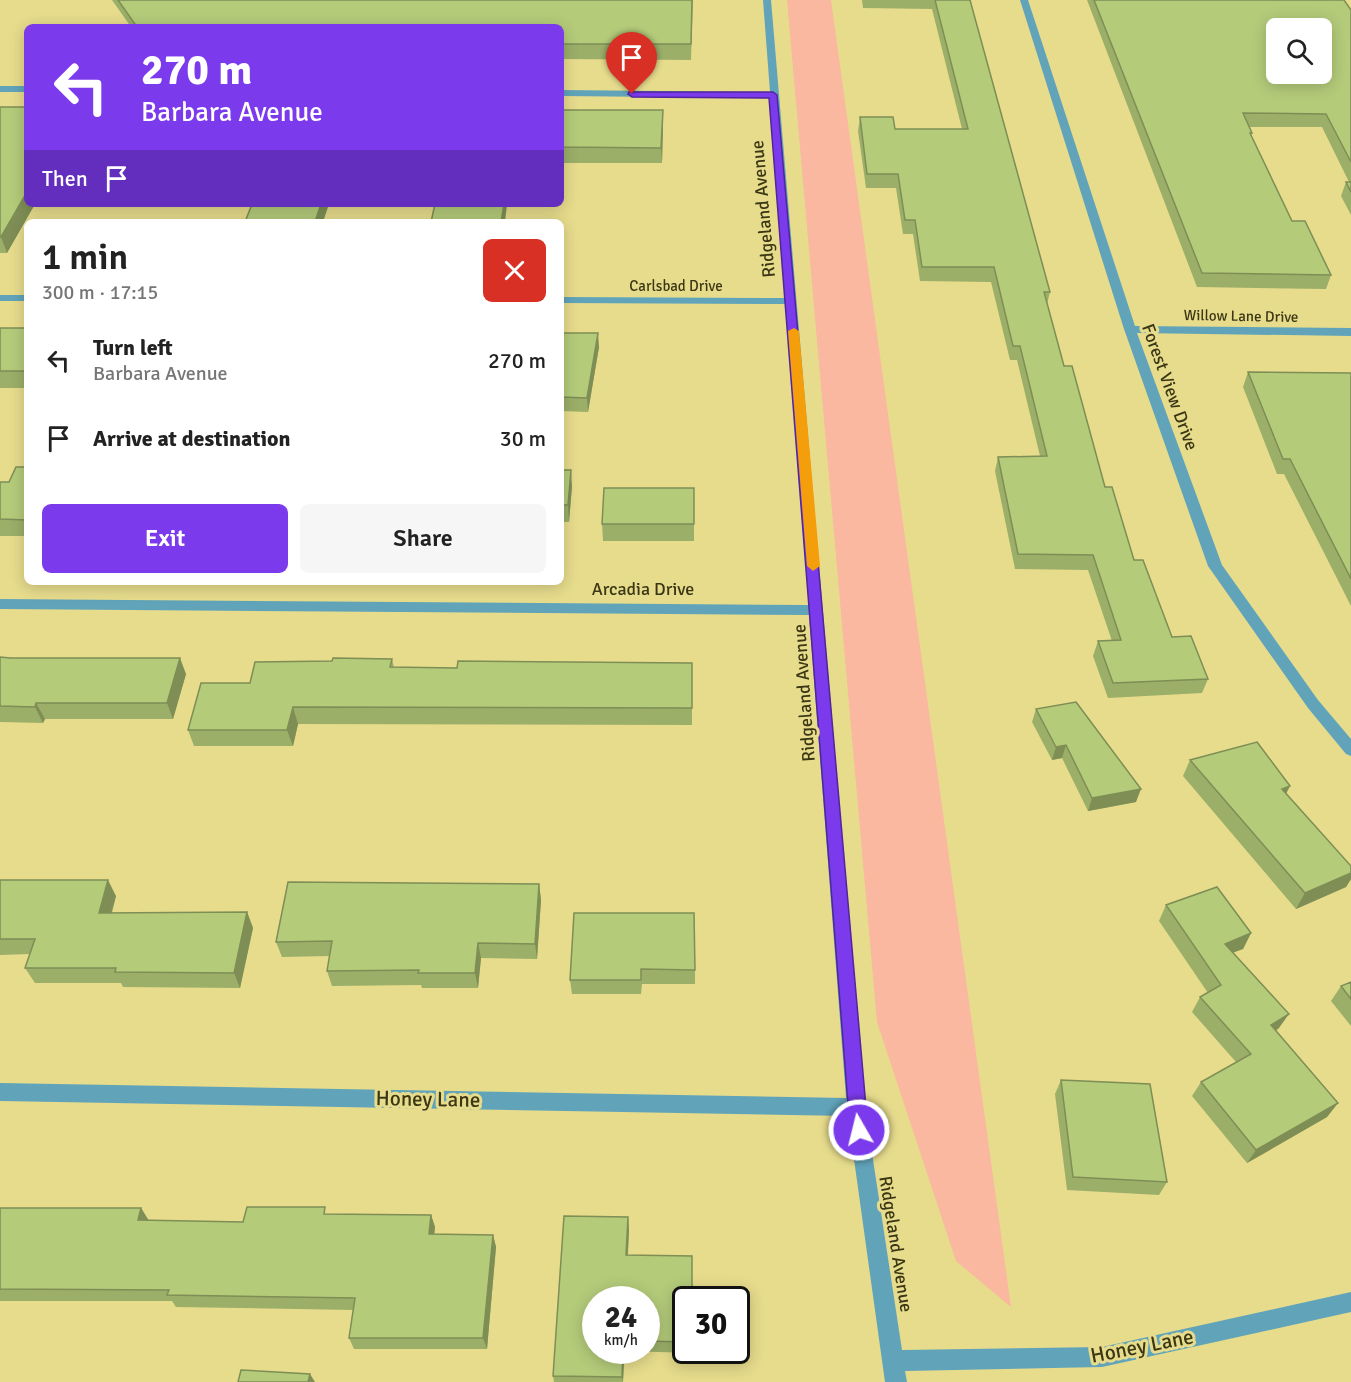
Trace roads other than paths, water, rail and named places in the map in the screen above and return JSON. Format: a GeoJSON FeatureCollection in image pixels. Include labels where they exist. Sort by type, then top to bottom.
{"type":"FeatureCollection","features":[{"type":"Feature","properties":{"kind":"street","name":"Ridgeland Avenue"},"geometry":{"type":"LineString","coordinates":[[767,0],[856,1107],[895,1372]]}},
{"type":"Feature","properties":{"kind":"street","name":"Forest View Drive"},"geometry":{"type":"LineString","coordinates":[[1024,0],[1130,330],[1215,566],[1313,704],[1351,750]]}},
{"type":"Feature","properties":{"kind":"street"},"geometry":{"type":"LineString","coordinates":[[0,89],[24,89]]}},
{"type":"Feature","properties":{"kind":"street"},"geometry":{"type":"LineString","coordinates":[[564,93],[773,95]]}},
{"type":"Feature","properties":{"kind":"street"},"geometry":{"type":"LineString","coordinates":[[0,298],[24,298]]}},
{"type":"Feature","properties":{"kind":"street","name":"Carlsbad Drive"},"geometry":{"type":"LineString","coordinates":[[564,300],[791,301]]}},
{"type":"Feature","properties":{"kind":"street","name":"Willow Lane Drive"},"geometry":{"type":"LineString","coordinates":[[1130,330],[1351,332]]}},
{"type":"Feature","properties":{"kind":"street","name":"Arcadia Drive"},"geometry":{"type":"LineString","coordinates":[[0,604],[817,610]]}},
{"type":"Feature","properties":{"kind":"street","name":"Honey Lane"},"geometry":{"type":"LineString","coordinates":[[0,1092],[856,1107]]}},
{"type":"Feature","properties":{"kind":"street","name":"Honey Lane"},"geometry":{"type":"LineString","coordinates":[[895,1372],[1102,1357],[1351,1302]]}}]}
